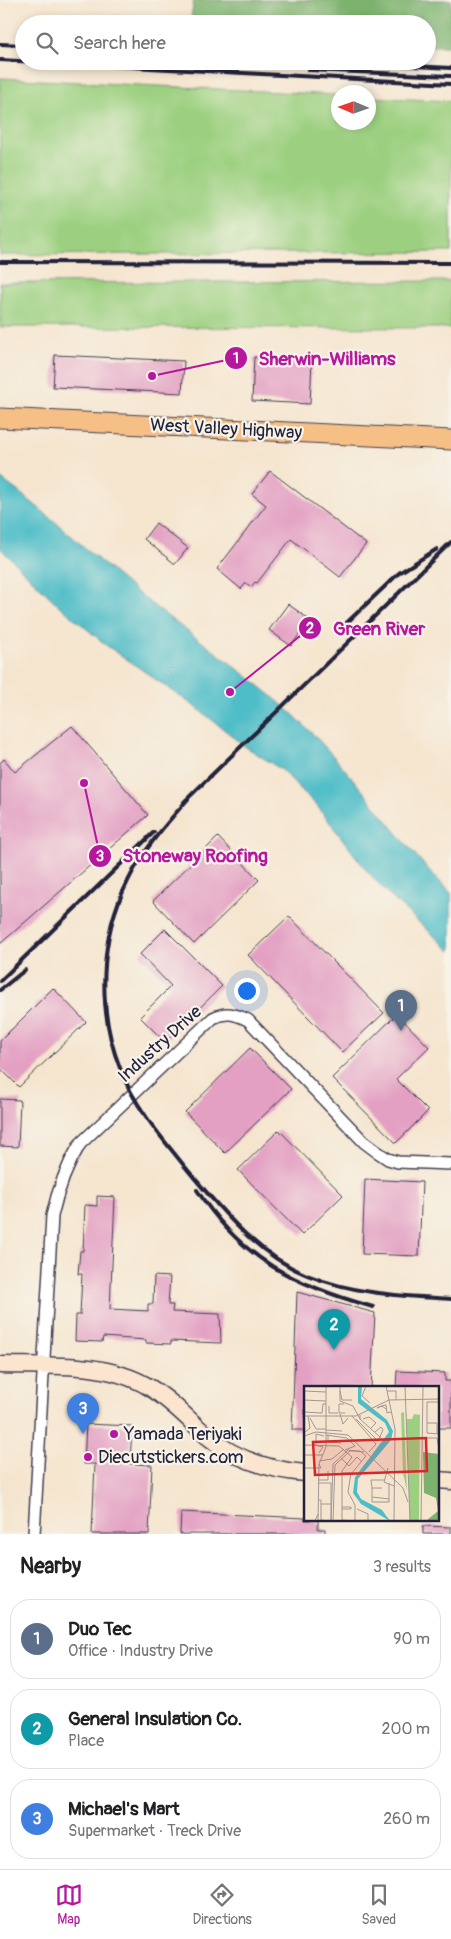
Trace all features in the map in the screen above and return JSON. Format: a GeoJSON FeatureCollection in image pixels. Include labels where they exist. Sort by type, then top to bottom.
{"type":"FeatureCollection","features":[{"type":"Feature","properties":{"kind":"main road","name":"West Valley Highway"},"geometry":{"type":"LineString","coordinates":[[0,418],[451,440]]}},
{"type":"Feature","properties":{"kind":"street","name":"Industry Drive"},"geometry":{"type":"LineString","coordinates":[[34,1534],[52,1216],[58,1189],[69,1163],[80,1144],[213,1018],[222,1014],[238,1015],[248,1020],[364,1142],[388,1159],[398,1162],[451,1164]]}},
{"type":"Feature","properties":{"kind":"street"},"geometry":{"type":"LineString","coordinates":[[0,1365],[43,1366],[102,1371],[129,1378],[162,1395],[208,1436],[231,1453],[258,1465],[304,1473]]}},
{"type":"Feature","properties":{"kind":"street"},"geometry":{"type":"LineString","coordinates":[[438,1480],[451,1481]]}},
{"type":"Feature","properties":{"kind":"green space"},"geometry":{"type":"Polygon","coordinates":[[[194,0],[451,0],[451,46],[436,46],[436,15],[192,15],[194,0]]]}},
{"type":"Feature","properties":{"kind":"green space"},"geometry":{"type":"Polygon","coordinates":[[[0,78],[331,95],[331,130],[376,130],[376,97],[451,101],[451,252],[0,255],[0,78]]]}},
{"type":"Feature","properties":{"kind":"green space"},"geometry":{"type":"Polygon","coordinates":[[[451,281],[451,328],[0,327],[0,283],[451,281]]]}},
{"type":"Feature","properties":{"kind":"water"},"geometry":{"type":"Polygon","coordinates":[[[0,478],[36,506],[161,612],[271,695],[311,732],[432,874],[451,893],[451,951],[392,898],[367,871],[318,807],[282,770],[246,747],[197,708],[106,645],[56,603],[0,548],[0,478]]]}},
{"type":"Feature","properties":{"kind":"building"},"geometry":{"type":"Polygon","coordinates":[[[55,355],[184,361],[182,393],[53,387],[55,355]]]}},
{"type":"Feature","properties":{"kind":"building"},"geometry":{"type":"Polygon","coordinates":[[[254,357],[312,359],[310,404],[252,401],[254,357]]]}},
{"type":"Feature","properties":{"kind":"building"},"geometry":{"type":"Polygon","coordinates":[[[270,471],[366,544],[340,577],[291,539],[257,583],[255,582],[251,587],[246,583],[241,589],[217,569],[266,505],[252,494],[270,471]]]}},
{"type":"Feature","properties":{"kind":"building"},"geometry":{"type":"Polygon","coordinates":[[[156,523],[188,548],[175,564],[144,539],[156,523]]]}},
{"type":"Feature","properties":{"kind":"building"},"geometry":{"type":"Polygon","coordinates":[[[288,604],[310,620],[291,646],[269,630],[288,604]]]}},
{"type":"Feature","properties":{"kind":"building"},"geometry":{"type":"Polygon","coordinates":[[[72,726],[148,815],[0,944],[0,763],[4,759],[15,772],[72,726]]]}},
{"type":"Feature","properties":{"kind":"building"},"geometry":{"type":"Polygon","coordinates":[[[218,837],[259,880],[194,944],[153,901],[218,837]]]}},
{"type":"Feature","properties":{"kind":"building"},"geometry":{"type":"Polygon","coordinates":[[[289,916],[384,1013],[342,1052],[248,955],[289,916]]]}},
{"type":"Feature","properties":{"kind":"building"},"geometry":{"type":"Polygon","coordinates":[[[165,929],[222,986],[165,1042],[140,1017],[171,986],[140,954],[165,929]]]}},
{"type":"Feature","properties":{"kind":"building"},"geometry":{"type":"Polygon","coordinates":[[[53,988],[86,1022],[19,1087],[0,1068],[0,1041],[53,988]]]}},
{"type":"Feature","properties":{"kind":"building"},"geometry":{"type":"Polygon","coordinates":[[[397,1014],[429,1047],[396,1079],[428,1111],[396,1143],[332,1078],[397,1014]]]}},
{"type":"Feature","properties":{"kind":"building"},"geometry":{"type":"Polygon","coordinates":[[[250,1048],[291,1089],[225,1153],[185,1112],[250,1048]]]}},
{"type":"Feature","properties":{"kind":"building"},"geometry":{"type":"Polygon","coordinates":[[[0,1099],[20,1100],[18,1147],[0,1146],[0,1099]]]}},
{"type":"Feature","properties":{"kind":"building"},"geometry":{"type":"Polygon","coordinates":[[[279,1130],[343,1195],[302,1235],[238,1170],[279,1130]]]}},
{"type":"Feature","properties":{"kind":"building"},"geometry":{"type":"Polygon","coordinates":[[[365,1179],[422,1182],[419,1256],[362,1254],[365,1179]]]}},
{"type":"Feature","properties":{"kind":"building"},"geometry":{"type":"Polygon","coordinates":[[[97,1196],[115,1197],[110,1309],[148,1311],[148,1304],[153,1304],[154,1276],[170,1277],[168,1305],[173,1305],[172,1312],[220,1314],[221,1343],[171,1341],[171,1344],[146,1343],[146,1340],[103,1337],[102,1342],[75,1341],[76,1315],[80,1315],[82,1274],[78,1274],[80,1251],[83,1251],[85,1205],[97,1206],[97,1196]]]}},
{"type":"Feature","properties":{"kind":"building"},"geometry":{"type":"Polygon","coordinates":[[[297,1292],[375,1313],[371,1386],[304,1386],[304,1430],[292,1430],[297,1292]]]}},
{"type":"Feature","properties":{"kind":"building"},"geometry":{"type":"Polygon","coordinates":[[[397,1371],[445,1373],[445,1381],[451,1381],[451,1428],[438,1428],[438,1386],[396,1386],[397,1371]]]}},
{"type":"Feature","properties":{"kind":"building"},"geometry":{"type":"Polygon","coordinates":[[[86,1424],[132,1426],[130,1464],[152,1465],[149,1534],[92,1534],[95,1464],[84,1464],[86,1424]]]}},
{"type":"Feature","properties":{"kind":"building"},"geometry":{"type":"Polygon","coordinates":[[[181,1512],[304,1518],[304,1522],[318,1522],[318,1529],[325,1529],[325,1534],[180,1534],[181,1512]]]}},
{"type":"Feature","properties":{"kind":"building"},"geometry":{"type":"Polygon","coordinates":[[[423,1526],[451,1527],[451,1534],[423,1534],[423,1526]]]}},
{"type":"Feature","properties":{"kind":"railway"},"geometry":{"type":"LineString","coordinates":[[0,44],[15,45]]}},
{"type":"Feature","properties":{"kind":"railway"},"geometry":{"type":"LineString","coordinates":[[0,60],[15,61]]}},
{"type":"Feature","properties":{"kind":"railway"},"geometry":{"type":"LineString","coordinates":[[436,67],[451,68]]}},
{"type":"Feature","properties":{"kind":"railway"},"geometry":{"type":"LineString","coordinates":[[188,70],[451,84]]}},
{"type":"Feature","properties":{"kind":"railway"},"geometry":{"type":"LineString","coordinates":[[309,70],[451,76]]}},
{"type":"Feature","properties":{"kind":"railway"},"geometry":{"type":"LineString","coordinates":[[0,262],[451,263]]}},
{"type":"Feature","properties":{"kind":"railway"},"geometry":{"type":"LineString","coordinates":[[184,802],[451,542]]}},
{"type":"Feature","properties":{"kind":"railway"},"geometry":{"type":"LineString","coordinates":[[337,632],[399,573],[437,549]]}},
{"type":"Feature","properties":{"kind":"railway"},"geometry":{"type":"LineString","coordinates":[[188,799],[155,838],[134,870],[118,903],[111,926],[104,974],[107,1022],[120,1068],[133,1097],[161,1137],[229,1218],[257,1245],[289,1267],[325,1281],[360,1290],[451,1299]]}},
{"type":"Feature","properties":{"kind":"railway"},"geometry":{"type":"LineString","coordinates":[[0,981],[154,832]]}},
{"type":"Feature","properties":{"kind":"railway"},"geometry":{"type":"LineString","coordinates":[[0,990],[25,970]]}},
{"type":"Feature","properties":{"kind":"railway"},"geometry":{"type":"LineString","coordinates":[[197,1190],[214,1214],[233,1235],[252,1252],[273,1266],[295,1279],[319,1289],[373,1307]]}},
{"type":"Feature","properties":{"kind":"place","name":"Sherwin-Williams"},"geometry":{"type":"Point","coordinates":[152,376]}},
{"type":"Feature","properties":{"kind":"place","name":"Green River"},"geometry":{"type":"Point","coordinates":[230,692]}},
{"type":"Feature","properties":{"kind":"place","name":"Stoneway Roofing"},"geometry":{"type":"Point","coordinates":[84,783]}},
{"type":"Feature","properties":{"kind":"place","name":"Duo Tec"},"geometry":{"type":"Point","coordinates":[401,1031]}},
{"type":"Feature","properties":{"kind":"place","name":"General Insulation Co."},"geometry":{"type":"Point","coordinates":[334,1350]}},
{"type":"Feature","properties":{"kind":"place","name":"Michael's Mart"},"geometry":{"type":"Point","coordinates":[83,1434]}},
{"type":"Feature","properties":{"kind":"place","name":"Yamada Teriyaki"},"geometry":{"type":"Point","coordinates":[114,1434]}},
{"type":"Feature","properties":{"kind":"place","name":"Diecutstickers.com"},"geometry":{"type":"Point","coordinates":[88,1457]}}]}
